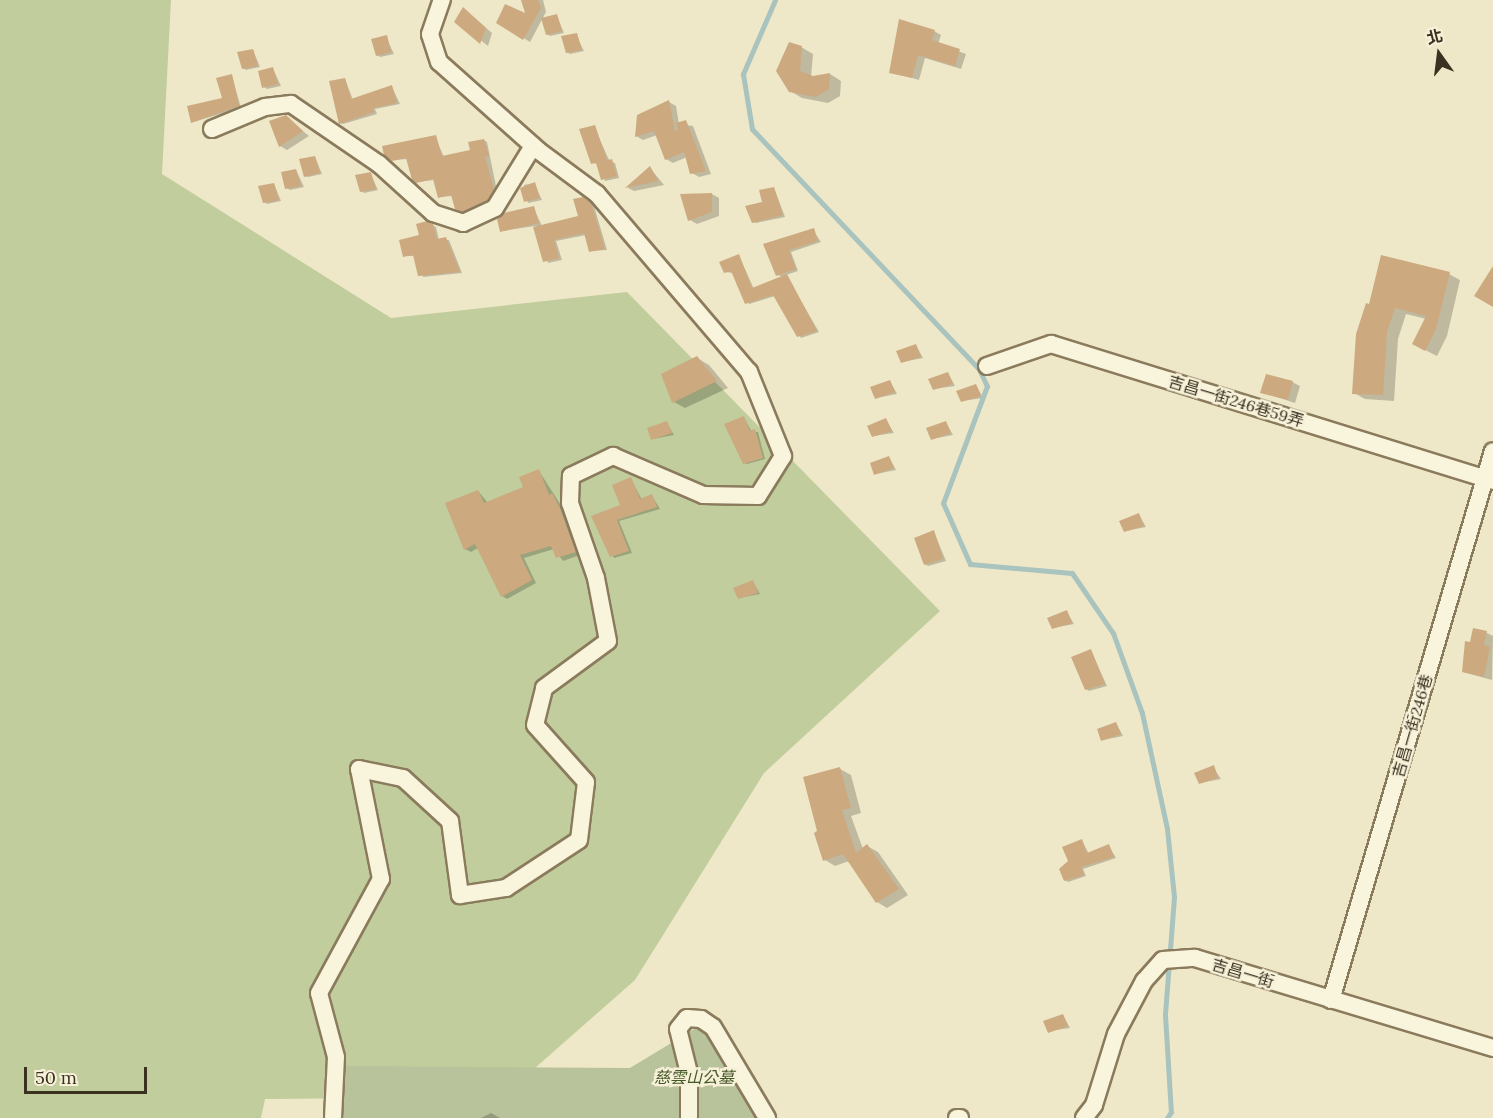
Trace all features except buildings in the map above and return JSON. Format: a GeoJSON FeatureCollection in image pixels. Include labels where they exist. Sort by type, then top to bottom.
{"type":"FeatureCollection","features":[{"type":"Feature","properties":{"kind":"street"},"geometry":{"type":"LineString","coordinates":[[333,1118],[336,1057],[319,993],[381,879],[359,769],[403,778],[450,822],[460,895],[506,888],[579,840],[586,782],[536,725],[544,688],[608,641],[596,578],[570,503],[571,476],[613,456],[703,495],[758,496],[783,456],[749,372],[597,194],[533,146],[439,62],[430,34],[442,0]]}},
{"type":"Feature","properties":{"kind":"street"},"geometry":{"type":"LineString","coordinates":[[212,129],[266,107],[291,104],[379,164],[433,213],[463,224],[495,208],[533,146]]}},
{"type":"Feature","properties":{"kind":"street","name":"吉昌一街246巷59弄"},"geometry":{"type":"LineString","coordinates":[[987,366],[1052,344],[1489,480]]}},
{"type":"Feature","properties":{"kind":"street","name":"吉昌一街246巷"},"geometry":{"type":"LineString","coordinates":[[1331,1000],[1489,480],[1493,451]]}},
{"type":"Feature","properties":{"kind":"street","name":"吉昌一街"},"geometry":{"type":"LineString","coordinates":[[1084,1118],[1094,1105],[1116,1034],[1144,981],[1163,960],[1195,958],[1493,1048]]}},
{"type":"Feature","properties":{"kind":"street"},"geometry":{"type":"LineString","coordinates":[[689,1118],[689,1073],[678,1029],[687,1018],[701,1019],[713,1027],[767,1118]]}},
{"type":"Feature","properties":{"kind":"green space"},"geometry":{"type":"Polygon","coordinates":[[[0,0],[171,0],[162,174],[391,318],[627,292],[940,611],[764,773],[635,980],[502,1097],[265,1099],[261,1118],[0,1118],[0,0]]]}},
{"type":"Feature","properties":{"kind":"green space","name":"慈雲山公墓"},"geometry":{"type":"Polygon","coordinates":[[[714,1017],[758,1118],[323,1118],[340,1066],[630,1068],[714,1017]]]}},
{"type":"Feature","properties":{"kind":"waterway"},"geometry":{"type":"LineString","coordinates":[[775,0],[743,74],[752,129],[979,369],[987,386],[943,503],[970,564],[1072,573],[1113,633],[1142,713],[1167,829],[1174,897],[1165,1015],[1171,1112],[1167,1118]]}}]}
